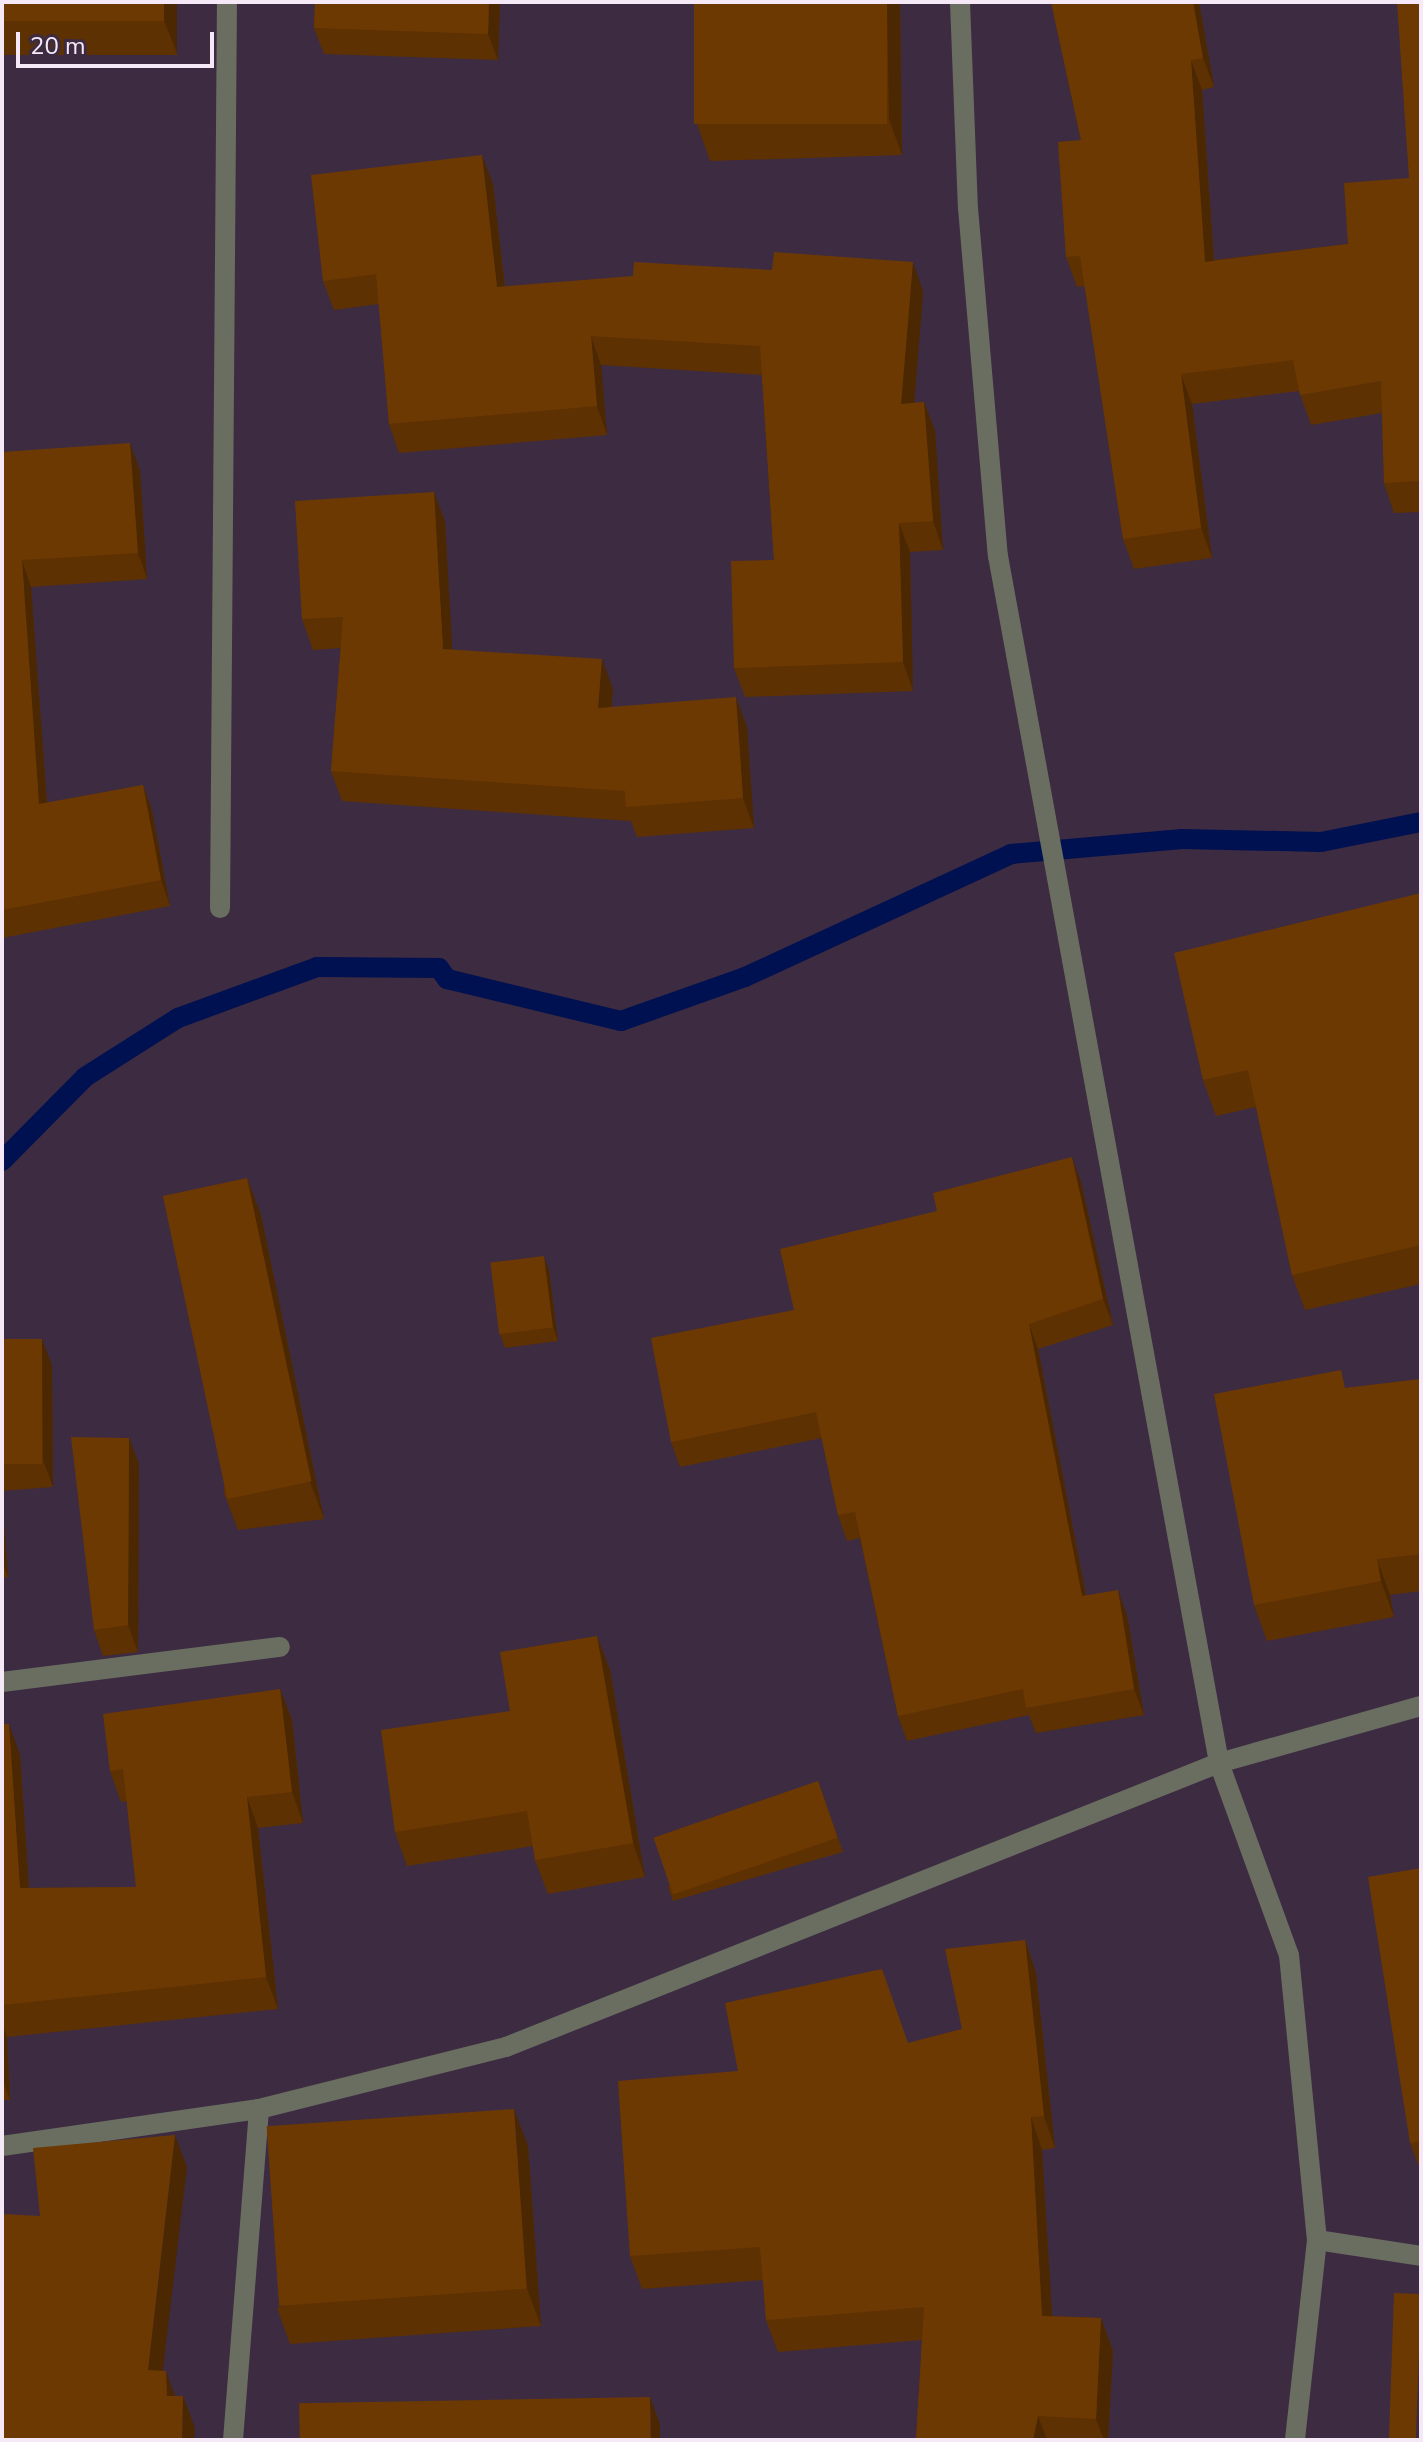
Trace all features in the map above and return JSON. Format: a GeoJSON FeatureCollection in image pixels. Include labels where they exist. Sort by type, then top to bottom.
{"type":"FeatureCollection","features":[{"type":"Feature","properties":{"kind":"street"},"geometry":{"type":"LineString","coordinates":[[220,908],[227,2]]}},
{"type":"Feature","properties":{"kind":"street"},"geometry":{"type":"LineString","coordinates":[[960,2],[968,208],[998,556],[1219,1763],[1289,1955],[1317,2240],[1295,2440]]}},
{"type":"Feature","properties":{"kind":"street"},"geometry":{"type":"LineString","coordinates":[[2,1682],[280,1647]]}},
{"type":"Feature","properties":{"kind":"street"},"geometry":{"type":"LineString","coordinates":[[2,2146],[259,2109],[506,2047],[1219,1763],[1421,1706]]}},
{"type":"Feature","properties":{"kind":"street"},"geometry":{"type":"LineString","coordinates":[[233,2440],[259,2109]]}},
{"type":"Feature","properties":{"kind":"street"},"geometry":{"type":"LineString","coordinates":[[1317,2240],[1421,2256]]}},
{"type":"Feature","properties":{"kind":"building"},"geometry":{"type":"Polygon","coordinates":[[[2,2],[164,2],[164,21],[2,21],[2,2]]]}},
{"type":"Feature","properties":{"kind":"building"},"geometry":{"type":"Polygon","coordinates":[[[315,2],[489,2],[488,34],[314,28],[315,2]]]}},
{"type":"Feature","properties":{"kind":"building"},"geometry":{"type":"Polygon","coordinates":[[[694,2],[887,2],[887,124],[694,124],[694,2]]]}},
{"type":"Feature","properties":{"kind":"building"},"geometry":{"type":"Polygon","coordinates":[[[1051,2],[1193,2],[1203,58],[1191,60],[1205,262],[1348,244],[1344,183],[1409,178],[1397,2],[1421,2],[1421,481],[1384,483],[1381,381],[1300,395],[1293,360],[1181,374],[1201,528],[1123,539],[1080,256],[1066,257],[1058,142],[1081,140],[1051,2]]]}},
{"type":"Feature","properties":{"kind":"building"},"geometry":{"type":"Polygon","coordinates":[[[482,155],[497,287],[633,276],[634,262],[772,270],[774,252],[913,262],[901,404],[924,402],[933,521],[899,523],[903,662],[734,668],[731,561],[774,560],[760,346],[591,336],[597,406],[389,424],[376,274],[323,281],[311,175],[482,155]]]}},
{"type":"Feature","properties":{"kind":"building"},"geometry":{"type":"Polygon","coordinates":[[[130,443],[138,553],[22,560],[39,804],[143,785],[161,880],[2,910],[2,452],[130,443]]]}},
{"type":"Feature","properties":{"kind":"building"},"geometry":{"type":"Polygon","coordinates":[[[434,492],[443,649],[602,659],[598,708],[736,697],[743,798],[626,807],[625,791],[331,771],[343,617],[302,619],[295,501],[434,492]]]}},
{"type":"Feature","properties":{"kind":"building"},"geometry":{"type":"Polygon","coordinates":[[[1421,893],[1421,1245],[1292,1275],[1248,1070],[1203,1080],[1174,953],[1421,893]]]}},
{"type":"Feature","properties":{"kind":"building"},"geometry":{"type":"Polygon","coordinates":[[[1072,1157],[1103,1299],[1029,1324],[1082,1596],[1118,1590],[1134,1689],[1026,1708],[1023,1689],[898,1716],[855,1512],[838,1515],[816,1412],[671,1442],[651,1338],[794,1310],[780,1249],[937,1211],[933,1193],[1072,1157]]]}},
{"type":"Feature","properties":{"kind":"building"},"geometry":{"type":"Polygon","coordinates":[[[247,1178],[311,1481],[227,1499],[163,1196],[247,1178]]]}},
{"type":"Feature","properties":{"kind":"building"},"geometry":{"type":"Polygon","coordinates":[[[544,1256],[553,1327],[499,1334],[490,1263],[544,1256]]]}},
{"type":"Feature","properties":{"kind":"building"},"geometry":{"type":"Polygon","coordinates":[[[2,1339],[42,1339],[42,1464],[2,1464],[2,1339]]]}},
{"type":"Feature","properties":{"kind":"building"},"geometry":{"type":"Polygon","coordinates":[[[1341,1370],[1345,1388],[1421,1379],[1421,1554],[1377,1559],[1381,1581],[1254,1605],[1214,1394],[1341,1370]]]}},
{"type":"Feature","properties":{"kind":"building"},"geometry":{"type":"Polygon","coordinates":[[[71,1437],[129,1438],[128,1625],[94,1630],[71,1437]]]}},
{"type":"Feature","properties":{"kind":"building"},"geometry":{"type":"Polygon","coordinates":[[[597,1636],[633,1843],[535,1860],[527,1811],[395,1832],[381,1730],[510,1711],[500,1652],[597,1636]]]}},
{"type":"Feature","properties":{"kind":"building"},"geometry":{"type":"Polygon","coordinates":[[[280,1689],[292,1792],[247,1797],[266,1977],[2,2005],[2,1724],[9,1724],[20,1888],[136,1887],[123,1769],[110,1771],[103,1714],[280,1689]]]}},
{"type":"Feature","properties":{"kind":"building"},"geometry":{"type":"Polygon","coordinates":[[[818,1781],[838,1838],[673,1894],[653,1838],[818,1781]]]}},
{"type":"Feature","properties":{"kind":"building"},"geometry":{"type":"Polygon","coordinates":[[[1421,1868],[1421,2141],[1410,2143],[1368,1877],[1421,1868]]]}},
{"type":"Feature","properties":{"kind":"building"},"geometry":{"type":"Polygon","coordinates":[[[1025,1940],[1044,2116],[1031,2117],[1042,2316],[1101,2318],[1096,2419],[1038,2416],[1033,2440],[916,2440],[924,2307],[766,2320],[760,2247],[630,2256],[618,2081],[738,2071],[725,2003],[882,1969],[908,2043],[962,2029],[945,1949],[1025,1940]]]}},
{"type":"Feature","properties":{"kind":"building"},"geometry":{"type":"Polygon","coordinates":[[[514,2109],[527,2289],[279,2306],[267,2126],[514,2109]]]}},
{"type":"Feature","properties":{"kind":"building"},"geometry":{"type":"Polygon","coordinates":[[[175,2135],[148,2370],[166,2371],[167,2396],[183,2396],[182,2440],[2,2440],[2,2214],[40,2216],[33,2148],[175,2135]]]}},
{"type":"Feature","properties":{"kind":"building"},"geometry":{"type":"Polygon","coordinates":[[[1394,2293],[1421,2294],[1416,2440],[1389,2440],[1394,2293]]]}},
{"type":"Feature","properties":{"kind":"building"},"geometry":{"type":"Polygon","coordinates":[[[650,2397],[651,2440],[300,2440],[299,2403],[650,2397]]]}},
{"type":"Feature","properties":{"kind":"waterway"},"geometry":{"type":"LineString","coordinates":[[2,1161],[85,1077],[178,1018],[317,967],[439,968],[447,979],[621,1021],[745,977],[1011,854],[1182,839],[1321,842],[1421,822]]}}]}
